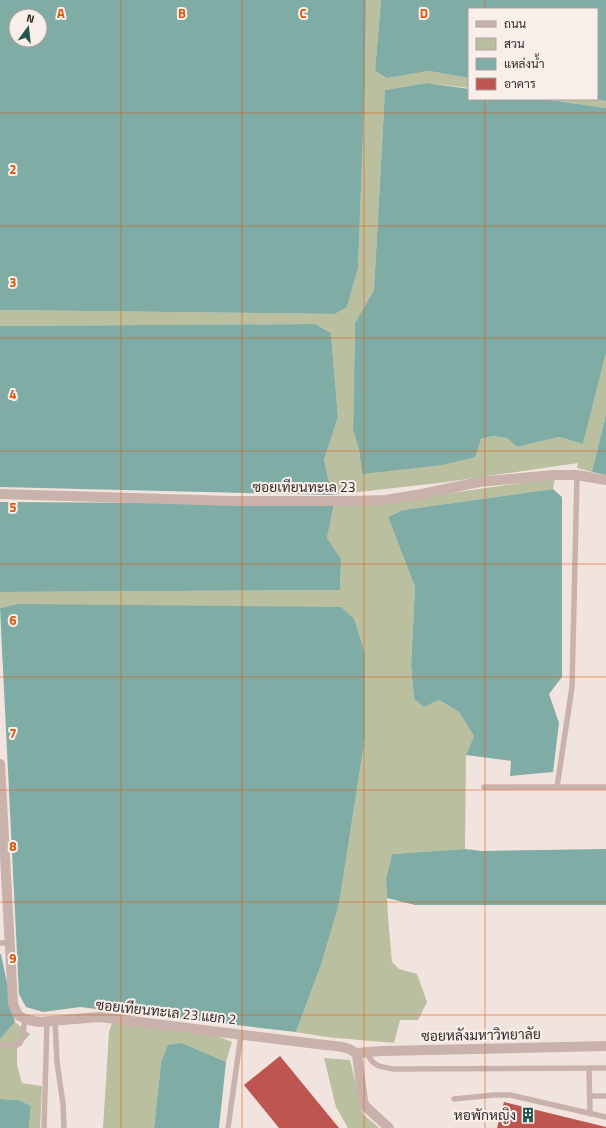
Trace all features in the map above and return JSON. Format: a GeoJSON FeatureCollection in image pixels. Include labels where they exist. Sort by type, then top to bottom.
{"type":"FeatureCollection","features":[{"type":"Feature","properties":{"kind":"street","name":"ซอยเทียนทะเล 23"},"geometry":{"type":"LineString","coordinates":[[0,494],[233,501],[349,501],[386,500],[478,482],[553,475],[576,475],[606,480]]}},
{"type":"Feature","properties":{"kind":"street"},"geometry":{"type":"LineString","coordinates":[[0,764],[5,943],[13,1004],[18,1015],[26,1019]]}},
{"type":"Feature","properties":{"kind":"street","name":"ซอยเทียนทะเล 23 แยก 2"},"geometry":{"type":"LineString","coordinates":[[26,1019],[39,1022],[51,1022],[99,1017],[325,1045],[353,1051]]}},
{"type":"Feature","properties":{"kind":"street","name":"ซอยหลังมหาวิทยาลัย"},"geometry":{"type":"LineString","coordinates":[[353,1051],[367,1052],[606,1046]]}},
{"type":"Feature","properties":{"kind":"street"},"geometry":{"type":"LineString","coordinates":[[353,1051],[365,1106],[389,1128]]}},
{"type":"Feature","properties":{"kind":"lane"},"geometry":{"type":"LineString","coordinates":[[556,787],[572,687],[576,475]]}},
{"type":"Feature","properties":{"kind":"lane"},"geometry":{"type":"LineString","coordinates":[[484,787],[606,787]]}},
{"type":"Feature","properties":{"kind":"lane"},"geometry":{"type":"LineString","coordinates":[[0,1045],[16,1045],[20,1043],[26,1019]]}},
{"type":"Feature","properties":{"kind":"lane"},"geometry":{"type":"LineString","coordinates":[[44,1128],[51,1022]]}},
{"type":"Feature","properties":{"kind":"lane"},"geometry":{"type":"LineString","coordinates":[[51,1022],[63,1104],[64,1128]]}},
{"type":"Feature","properties":{"kind":"lane"},"geometry":{"type":"LineString","coordinates":[[228,1128],[241,1034]]}},
{"type":"Feature","properties":{"kind":"lane"},"geometry":{"type":"LineString","coordinates":[[367,1052],[370,1060],[376,1064],[393,1069],[606,1068]]}},
{"type":"Feature","properties":{"kind":"lane"},"geometry":{"type":"LineString","coordinates":[[589,1068],[590,1114]]}},
{"type":"Feature","properties":{"kind":"lane"},"geometry":{"type":"LineString","coordinates":[[454,1099],[494,1094],[510,1095],[606,1117]]}},
{"type":"Feature","properties":{"kind":"lane"},"geometry":{"type":"LineString","coordinates":[[590,1096],[606,1096]]}},
{"type":"Feature","properties":{"kind":"green space"},"geometry":{"type":"Polygon","coordinates":[[[366,0],[381,0],[375,71],[387,78],[429,71],[468,78],[468,88],[427,83],[385,90],[374,290],[355,323],[353,430],[359,450],[362,473],[493,436],[507,438],[517,447],[559,437],[583,444],[606,353],[606,414],[592,472],[577,468],[578,463],[447,482],[332,495],[324,460],[338,417],[331,333],[315,324],[0,326],[0,310],[335,314],[347,307],[358,268],[365,83],[366,0]]]}},
{"type":"Feature","properties":{"kind":"green space"},"geometry":{"type":"Polygon","coordinates":[[[550,100],[598,100],[606,101],[606,108],[550,100]]]}},
{"type":"Feature","properties":{"kind":"green space"},"geometry":{"type":"Polygon","coordinates":[[[555,478],[553,489],[403,510],[388,517],[415,587],[411,665],[414,699],[424,707],[439,700],[459,712],[474,736],[466,755],[465,849],[392,854],[386,879],[392,962],[399,969],[417,974],[427,1002],[418,1020],[400,1020],[394,1043],[326,1037],[296,1032],[321,965],[339,904],[365,738],[365,654],[18,604],[0,608],[0,592],[340,590],[341,559],[327,538],[334,504],[396,501],[555,478]]]}},
{"type":"Feature","properties":{"kind":"green space"},"geometry":{"type":"Polygon","coordinates":[[[15,1022],[30,1034],[17,1049],[17,1065],[22,1083],[42,1086],[40,1128],[29,1128],[31,1106],[19,1100],[0,1099],[0,1038],[15,1022]]]}},
{"type":"Feature","properties":{"kind":"green space"},"geometry":{"type":"Polygon","coordinates":[[[112,1023],[214,1035],[232,1042],[226,1062],[182,1043],[161,1063],[154,1128],[103,1128],[109,1032],[112,1023]]]}},
{"type":"Feature","properties":{"kind":"green space"},"geometry":{"type":"Polygon","coordinates":[[[324,1058],[350,1060],[363,1114],[379,1128],[348,1128],[336,1107],[324,1058]]]}},
{"type":"Feature","properties":{"kind":"water"},"geometry":{"type":"Polygon","coordinates":[[[0,0],[366,0],[365,83],[358,268],[347,307],[335,314],[0,310],[0,0]]]}},
{"type":"Feature","properties":{"kind":"water"},"geometry":{"type":"Polygon","coordinates":[[[381,0],[606,0],[606,101],[598,100],[598,8],[468,8],[468,78],[429,71],[387,78],[375,71],[381,0]]]}},
{"type":"Feature","properties":{"kind":"water"},"geometry":{"type":"Polygon","coordinates":[[[427,83],[468,89],[468,100],[550,100],[606,108],[606,353],[583,444],[559,437],[517,447],[507,438],[493,436],[481,439],[475,457],[442,465],[362,474],[359,450],[353,430],[355,323],[374,290],[385,90],[427,83]]]}},
{"type":"Feature","properties":{"kind":"water"},"geometry":{"type":"Polygon","coordinates":[[[315,324],[331,333],[338,417],[324,460],[332,495],[0,487],[0,326],[315,324]]]}},
{"type":"Feature","properties":{"kind":"water"},"geometry":{"type":"Polygon","coordinates":[[[606,414],[606,475],[592,472],[606,414]]]}},
{"type":"Feature","properties":{"kind":"water"},"geometry":{"type":"Polygon","coordinates":[[[553,489],[562,497],[562,677],[549,694],[559,723],[553,772],[510,776],[511,761],[466,755],[474,736],[459,712],[439,700],[424,707],[414,699],[411,665],[415,587],[388,517],[403,510],[553,489]]]}},
{"type":"Feature","properties":{"kind":"water"},"geometry":{"type":"Polygon","coordinates":[[[0,502],[334,504],[327,538],[341,559],[340,590],[0,592],[0,502]]]}},
{"type":"Feature","properties":{"kind":"water"},"geometry":{"type":"Polygon","coordinates":[[[18,604],[341,607],[354,619],[365,654],[365,738],[339,904],[321,965],[296,1032],[80,1007],[43,1012],[26,1007],[19,994],[0,608],[18,604]]]}},
{"type":"Feature","properties":{"kind":"water"},"geometry":{"type":"Polygon","coordinates":[[[465,849],[482,851],[606,849],[606,905],[415,905],[387,898],[386,879],[392,854],[465,849]]]}},
{"type":"Feature","properties":{"kind":"water"},"geometry":{"type":"Polygon","coordinates":[[[0,954],[15,1022],[1,1038],[0,1038],[0,954]]]}},
{"type":"Feature","properties":{"kind":"water"},"geometry":{"type":"Polygon","coordinates":[[[182,1043],[226,1062],[219,1128],[154,1128],[161,1063],[168,1045],[182,1043]]]}},
{"type":"Feature","properties":{"kind":"water"},"geometry":{"type":"Polygon","coordinates":[[[0,1099],[19,1100],[31,1106],[29,1128],[0,1128],[0,1099]]]}},
{"type":"Feature","properties":{"kind":"building"},"geometry":{"type":"Polygon","coordinates":[[[280,1056],[339,1128],[279,1128],[244,1085],[280,1056]]]}},
{"type":"Feature","properties":{"kind":"building","name":"หอพักหญิง"},"geometry":{"type":"Polygon","coordinates":[[[504,1102],[606,1127],[606,1128],[497,1128],[504,1102]]]}},
{"type":"Feature","properties":{"kind":"place","name":"หอพักหญิง"},"geometry":{"type":"Point","coordinates":[528,1115]}}]}
